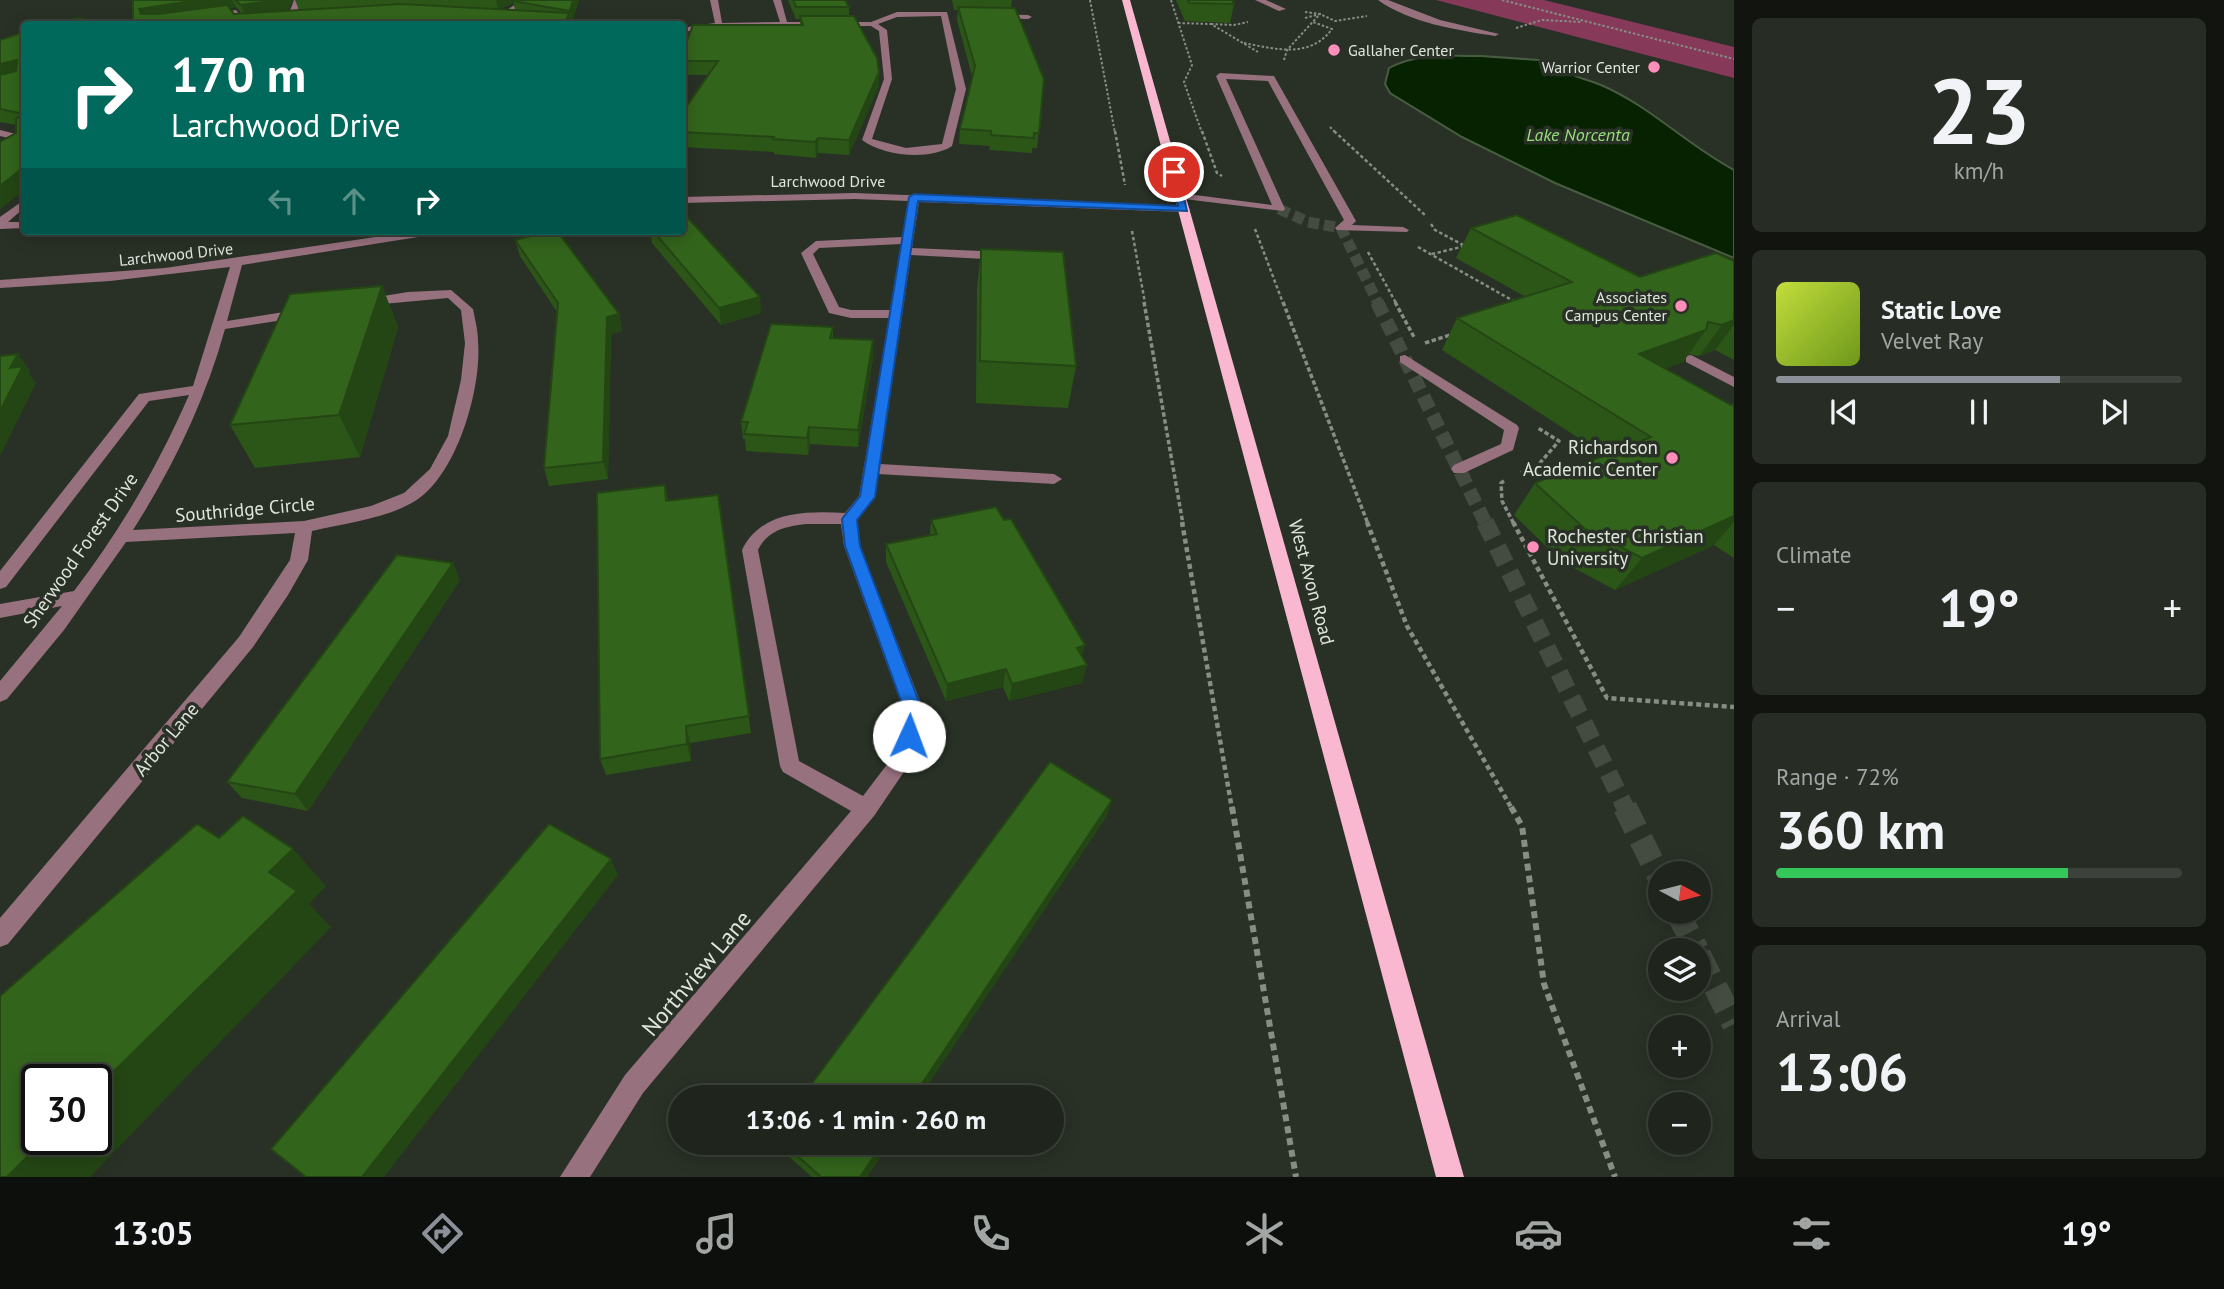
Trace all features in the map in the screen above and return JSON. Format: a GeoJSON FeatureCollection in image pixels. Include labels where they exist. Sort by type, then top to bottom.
{"type":"FeatureCollection","features":[{"type":"Feature","properties":{"kind":"main road","name":"West Avon Road"},"geometry":{"type":"LineString","coordinates":[[1126,0],[1450,1177]]}},
{"type":"Feature","properties":{"kind":"street"},"geometry":{"type":"LineString","coordinates":[[292,16],[297,1],[310,0]]}},
{"type":"Feature","properties":{"kind":"street"},"geometry":{"type":"LineString","coordinates":[[490,20],[501,17],[527,0]]}},
{"type":"Feature","properties":{"kind":"street"},"geometry":{"type":"LineString","coordinates":[[714,0],[719,25]]}},
{"type":"Feature","properties":{"kind":"street"},"geometry":{"type":"LineString","coordinates":[[777,0],[784,24]]}},
{"type":"Feature","properties":{"kind":"street"},"geometry":{"type":"LineString","coordinates":[[1259,0],[1282,9]]}},
{"type":"Feature","properties":{"kind":"street"},"geometry":{"type":"LineString","coordinates":[[1382,0],[1413,16],[1447,27],[1495,34]]}},
{"type":"Feature","properties":{"kind":"street"},"geometry":{"type":"LineString","coordinates":[[1595,0],[1607,3]]}},
{"type":"Feature","properties":{"kind":"street"},"geometry":{"type":"LineString","coordinates":[[199,18],[236,12],[241,21]]}},
{"type":"Feature","properties":{"kind":"street"},"geometry":{"type":"LineString","coordinates":[[686,30],[719,25],[873,24],[883,30],[888,79],[867,141],[891,151],[921,152],[947,146],[961,89],[944,14]]}},
{"type":"Feature","properties":{"kind":"street"},"geometry":{"type":"LineString","coordinates":[[280,18],[306,15]]}},
{"type":"Feature","properties":{"kind":"street"},"geometry":{"type":"LineString","coordinates":[[873,24],[878,19],[900,15],[956,15]]}},
{"type":"Feature","properties":{"kind":"street"},"geometry":{"type":"LineString","coordinates":[[992,16],[1028,17]]}},
{"type":"Feature","properties":{"kind":"street"},"geometry":{"type":"LineString","coordinates":[[501,17],[513,18]]}},
{"type":"Feature","properties":{"kind":"street","name":"Larchwood Drive"},"geometry":{"type":"LineString","coordinates":[[686,200],[792,195],[914,197],[1129,207],[1182,202],[1245,204],[1279,209],[1220,76],[1271,78],[1350,221],[1341,228],[1403,230]]}},
{"type":"Feature","properties":{"kind":"street"},"geometry":{"type":"LineString","coordinates":[[0,133],[21,142]]}},
{"type":"Feature","properties":{"kind":"street"},"geometry":{"type":"LineString","coordinates":[[866,809],[790,766],[750,550],[753,538],[765,527],[815,516],[849,519],[867,497],[914,197]]}},
{"type":"Feature","properties":{"kind":"street"},"geometry":{"type":"LineString","coordinates":[[0,225],[21,206]]}},
{"type":"Feature","properties":{"kind":"street"},"geometry":{"type":"LineString","coordinates":[[0,225],[21,225]]}},
{"type":"Feature","properties":{"kind":"street","name":"Larchwood Drive"},"geometry":{"type":"LineString","coordinates":[[0,284],[90,279],[237,263],[412,235]]}},
{"type":"Feature","properties":{"kind":"street"},"geometry":{"type":"LineString","coordinates":[[897,314],[851,314],[834,310],[807,253],[816,245],[907,245],[1011,257]]}},
{"type":"Feature","properties":{"kind":"street","name":"Sherwood Forest Drive"},"geometry":{"type":"LineString","coordinates":[[0,694],[77,597],[119,537],[171,453],[198,390],[237,263]]}},
{"type":"Feature","properties":{"kind":"street","name":"Southridge Circle"},"geometry":{"type":"LineString","coordinates":[[119,537],[304,527],[375,511],[410,498],[436,472],[455,436],[468,380],[472,343],[467,309],[451,294],[408,296],[356,305]]}},
{"type":"Feature","properties":{"kind":"street"},"geometry":{"type":"LineString","coordinates":[[218,326],[318,311]]}},
{"type":"Feature","properties":{"kind":"street"},"geometry":{"type":"LineString","coordinates":[[1405,359],[1512,428],[1508,447],[1459,469]]}},
{"type":"Feature","properties":{"kind":"street"},"geometry":{"type":"LineString","coordinates":[[1691,359],[1734,383]]}},
{"type":"Feature","properties":{"kind":"street"},"geometry":{"type":"LineString","coordinates":[[0,583],[144,397],[198,390]]}},
{"type":"Feature","properties":{"kind":"street"},"geometry":{"type":"LineString","coordinates":[[873,469],[1054,479]]}},
{"type":"Feature","properties":{"kind":"street","name":"Northview Lane"},"geometry":{"type":"LineString","coordinates":[[574,1177],[634,1084],[866,809],[904,757],[915,715],[852,546],[849,519]]}},
{"type":"Feature","properties":{"kind":"street","name":"Arbor Lane"},"geometry":{"type":"LineString","coordinates":[[0,936],[246,642],[299,560],[304,527]]}},
{"type":"Feature","properties":{"kind":"street"},"geometry":{"type":"LineString","coordinates":[[0,611],[77,597]]}},
{"type":"Feature","properties":{"kind":"path"},"geometry":{"type":"LineString","coordinates":[[1090,0],[1129,207],[1296,1177]]}},
{"type":"Feature","properties":{"kind":"path"},"geometry":{"type":"LineString","coordinates":[[1171,0],[1192,65],[1184,82],[1217,173],[1238,187],[1407,626],[1522,826],[1544,984],[1615,1177]]}},
{"type":"Feature","properties":{"kind":"path"},"geometry":{"type":"LineString","coordinates":[[1502,0],[1734,59]]}},
{"type":"Feature","properties":{"kind":"path"},"geometry":{"type":"LineString","coordinates":[[1282,9],[1321,14],[1286,51],[1282,66]]}},
{"type":"Feature","properties":{"kind":"path"},"geometry":{"type":"LineString","coordinates":[[1541,10],[1542,20]]}},
{"type":"Feature","properties":{"kind":"path"},"geometry":{"type":"LineString","coordinates":[[1495,34],[1542,20],[1594,23]]}},
{"type":"Feature","properties":{"kind":"path"},"geometry":{"type":"LineString","coordinates":[[1244,43],[1286,51],[1320,44],[1332,33],[1329,27],[1313,22]]}},
{"type":"Feature","properties":{"kind":"path"},"geometry":{"type":"LineString","coordinates":[[1178,23],[1211,24],[1263,55]]}},
{"type":"Feature","properties":{"kind":"path"},"geometry":{"type":"LineString","coordinates":[[1324,123],[1422,210],[1435,230],[1465,246],[1431,254]]}},
{"type":"Feature","properties":{"kind":"path"},"geometry":{"type":"LineString","coordinates":[[1418,345],[1455,334]]}},
{"type":"Feature","properties":{"kind":"shaded area"},"geometry":{"type":"Polygon","coordinates":[[[1436,0],[1544,0],[1734,47],[1734,78],[1436,0]]]}},
{"type":"Feature","properties":{"kind":"water","name":"Lake Norcenta"},"geometry":{"type":"Polygon","coordinates":[[[1434,56],[1553,61],[1569,73],[1601,85],[1636,104],[1734,170],[1734,258],[1555,183],[1462,137],[1390,93],[1385,84],[1389,68],[1399,63],[1434,56]]]}},
{"type":"Feature","properties":{"kind":"building"},"geometry":{"type":"Polygon","coordinates":[[[133,0],[198,0],[139,9],[141,14],[227,5],[234,14],[401,4],[569,13],[566,21],[133,21],[133,0]]]}},
{"type":"Feature","properties":{"kind":"building"},"geometry":{"type":"Polygon","coordinates":[[[235,0],[281,0],[241,5],[235,0]]]}},
{"type":"Feature","properties":{"kind":"building"},"geometry":{"type":"Polygon","coordinates":[[[514,0],[573,0],[570,11],[514,0]]]}},
{"type":"Feature","properties":{"kind":"building"},"geometry":{"type":"Polygon","coordinates":[[[793,0],[845,0],[849,7],[796,7],[793,0]]]}},
{"type":"Feature","properties":{"kind":"building"},"geometry":{"type":"Polygon","coordinates":[[[1188,0],[1232,0],[1234,4],[1189,3],[1188,0]]]}},
{"type":"Feature","properties":{"kind":"building"},"geometry":{"type":"Polygon","coordinates":[[[958,7],[1015,8],[1044,79],[1039,133],[1034,133],[1034,138],[991,135],[991,131],[960,129],[975,66],[958,7]]]}},
{"type":"Feature","properties":{"kind":"building"},"geometry":{"type":"Polygon","coordinates":[[[800,16],[854,16],[877,58],[879,72],[849,140],[818,138],[815,142],[686,132],[686,107],[718,61],[686,61],[686,43],[693,25],[803,25],[800,16]]]}},
{"type":"Feature","properties":{"kind":"building"},"geometry":{"type":"Polygon","coordinates":[[[78,18],[93,21],[64,21],[78,18]]]}},
{"type":"Feature","properties":{"kind":"building"},"geometry":{"type":"Polygon","coordinates":[[[21,33],[21,113],[0,109],[0,75],[16,71],[17,60],[0,64],[0,40],[21,33]]]}},
{"type":"Feature","properties":{"kind":"building"},"geometry":{"type":"Polygon","coordinates":[[[21,116],[21,169],[0,186],[0,142],[16,133],[16,119],[21,116]]]}},
{"type":"Feature","properties":{"kind":"building"},"geometry":{"type":"Polygon","coordinates":[[[1517,215],[1640,277],[1716,253],[1734,261],[1734,320],[1722,325],[1708,322],[1706,330],[1639,354],[1731,405],[1734,404],[1734,516],[1642,558],[1585,529],[1535,483],[1651,437],[1457,318],[1572,282],[1471,228],[1517,215]]]}},
{"type":"Feature","properties":{"kind":"building"},"geometry":{"type":"Polygon","coordinates":[[[686,217],[760,297],[719,308],[656,235],[686,235],[686,217]]]}},
{"type":"Feature","properties":{"kind":"building"},"geometry":{"type":"Polygon","coordinates":[[[536,235],[560,235],[619,314],[607,317],[603,462],[544,468],[558,303],[515,240],[536,235]]]}},
{"type":"Feature","properties":{"kind":"building"},"geometry":{"type":"Polygon","coordinates":[[[981,249],[1063,252],[1076,366],[980,361],[981,249]]]}},
{"type":"Feature","properties":{"kind":"building"},"geometry":{"type":"Polygon","coordinates":[[[382,286],[339,415],[230,425],[290,294],[382,286]]]}},
{"type":"Feature","properties":{"kind":"building"},"geometry":{"type":"Polygon","coordinates":[[[771,324],[833,327],[830,338],[873,340],[858,430],[809,427],[807,438],[744,434],[748,422],[741,422],[771,324]]]}},
{"type":"Feature","properties":{"kind":"building"},"geometry":{"type":"Polygon","coordinates":[[[18,354],[10,368],[23,366],[0,411],[0,356],[18,354]]]}},
{"type":"Feature","properties":{"kind":"building"},"geometry":{"type":"Polygon","coordinates":[[[665,485],[666,501],[718,495],[749,716],[686,726],[687,744],[600,759],[597,493],[665,485]]]}},
{"type":"Feature","properties":{"kind":"building"},"geometry":{"type":"Polygon","coordinates":[[[996,507],[1004,520],[1011,519],[1085,645],[1077,648],[1087,665],[1012,684],[1006,669],[947,684],[886,544],[937,534],[931,520],[996,507]]]}},
{"type":"Feature","properties":{"kind":"building"},"geometry":{"type":"Polygon","coordinates":[[[397,555],[453,563],[295,794],[227,782],[397,555]]]}},
{"type":"Feature","properties":{"kind":"building"},"geometry":{"type":"Polygon","coordinates":[[[1050,762],[1112,800],[921,1085],[811,1085],[1050,762]]]}},
{"type":"Feature","properties":{"kind":"building"},"geometry":{"type":"Polygon","coordinates":[[[243,816],[293,849],[269,872],[297,891],[112,1073],[112,1064],[21,1064],[21,1155],[29,1155],[7,1177],[0,1177],[0,996],[197,824],[219,838],[243,816]]]}},
{"type":"Feature","properties":{"kind":"building"},"geometry":{"type":"Polygon","coordinates":[[[549,824],[611,859],[362,1177],[306,1177],[271,1149],[549,824]]]}},
{"type":"Feature","properties":{"kind":"building"},"geometry":{"type":"Polygon","coordinates":[[[796,1155],[875,1155],[860,1177],[821,1177],[796,1155]]]}},
{"type":"Feature","properties":{"kind":"tunnel"},"geometry":{"type":"LineString","coordinates":[[1279,209],[1308,222],[1341,228],[1378,303]]}},
{"type":"Feature","properties":{"kind":"tunnel"},"geometry":{"type":"LineString","coordinates":[[1377,302],[1486,524]]}},
{"type":"Feature","properties":{"kind":"tunnel"},"geometry":{"type":"LineString","coordinates":[[1485,522],[1626,809]]}},
{"type":"Feature","properties":{"kind":"tunnel"},"geometry":{"type":"LineString","coordinates":[[1625,807],[1652,861]]}},
{"type":"Feature","properties":{"kind":"tunnel"},"geometry":{"type":"LineString","coordinates":[[1683,924],[1691,938]]}},
{"type":"Feature","properties":{"kind":"tunnel"},"geometry":{"type":"LineString","coordinates":[[1711,979],[1734,1024]]}},
{"type":"Feature","properties":{"kind":"place","name":"Gallaher Center"},"geometry":{"type":"Point","coordinates":[1334,50]}},
{"type":"Feature","properties":{"kind":"place","name":"Warrior Center"},"geometry":{"type":"Point","coordinates":[1654,67]}},
{"type":"Feature","properties":{"kind":"place","name":"Associates Campus Center"},"geometry":{"type":"Point","coordinates":[1681,306]}},
{"type":"Feature","properties":{"kind":"place","name":"Richardson Academic Center"},"geometry":{"type":"Point","coordinates":[1672,458]}},
{"type":"Feature","properties":{"kind":"place","name":"Rochester Christian University"},"geometry":{"type":"Point","coordinates":[1533,547]}},
{"type":"Feature","properties":{"kind":"route"},"geometry":{"type":"LineString","coordinates":[[909,736],[915,715],[852,546],[849,519],[867,497],[873,469],[914,197],[1184,209],[1174,172]]}}]}
